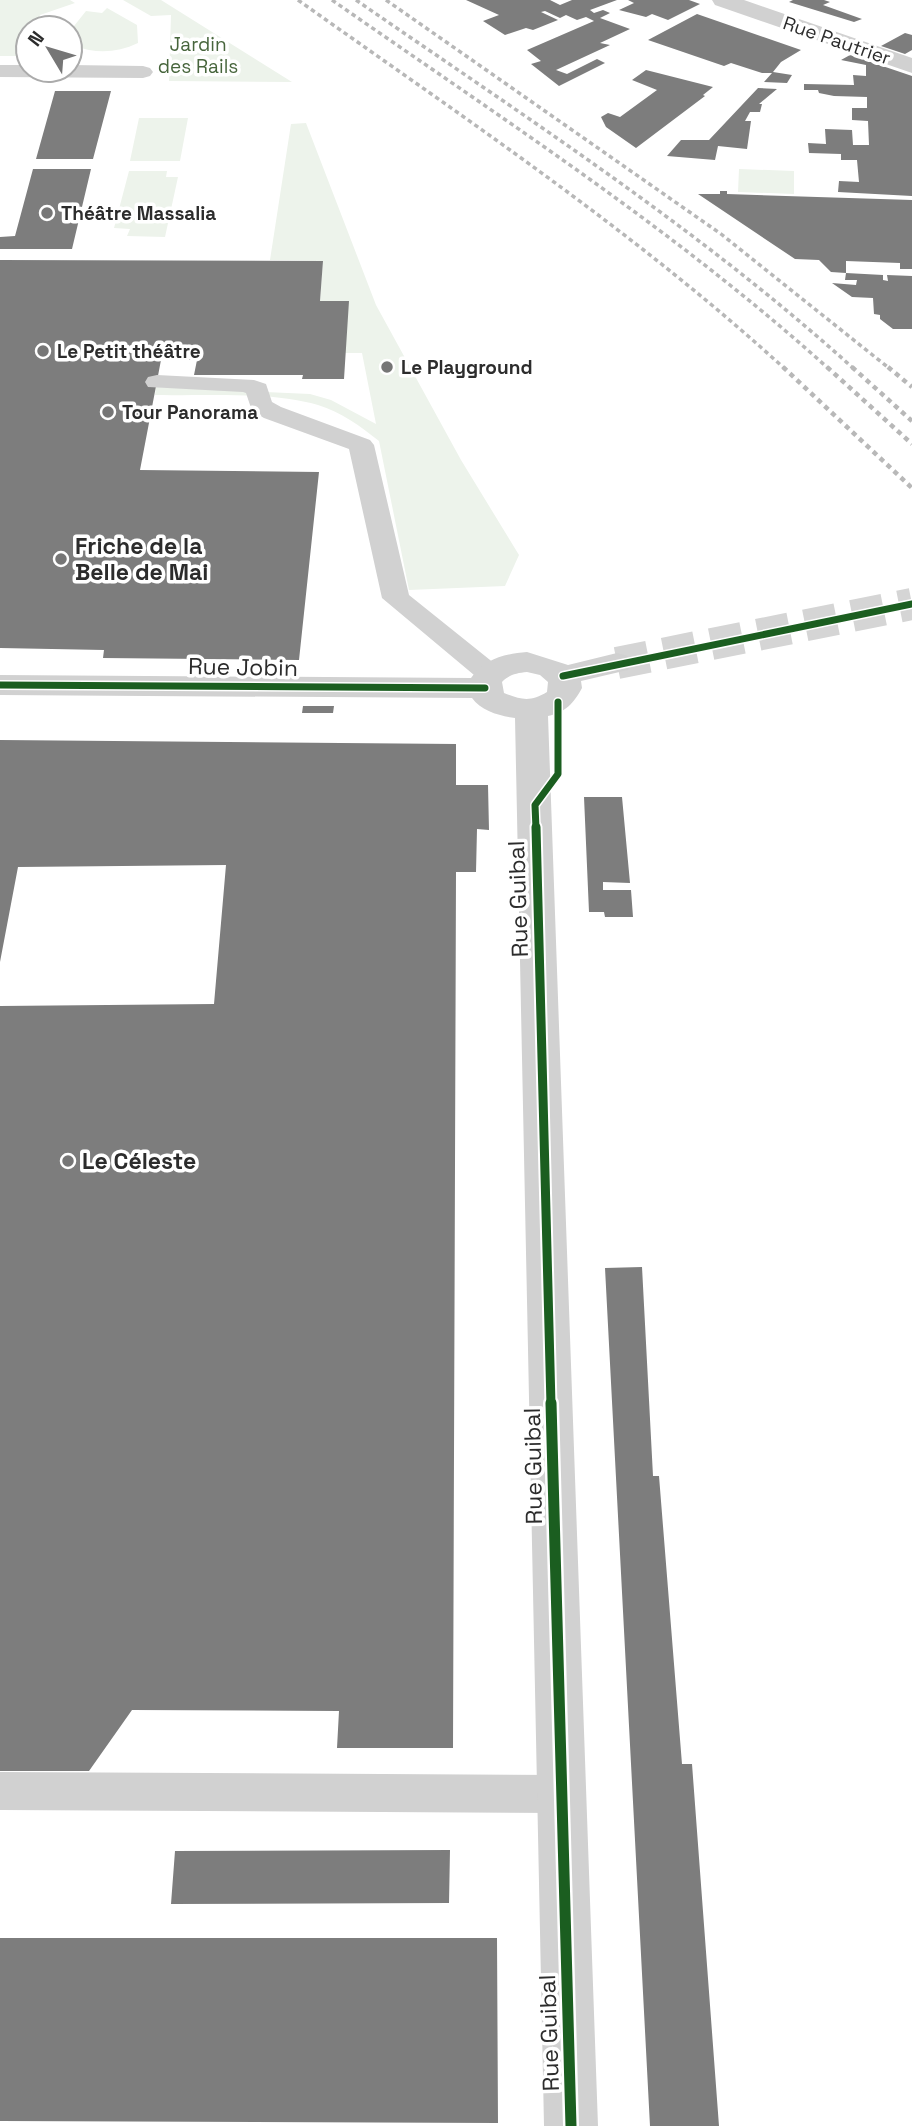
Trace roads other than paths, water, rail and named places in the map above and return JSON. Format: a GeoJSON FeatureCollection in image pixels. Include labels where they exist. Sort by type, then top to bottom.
{"type":"FeatureCollection","features":[{"type":"Feature","properties":{"kind":"street","name":"Rue Pautrier"},"geometry":{"type":"LineString","coordinates":[[723,0],[912,66]]}},
{"type":"Feature","properties":{"kind":"street"},"geometry":{"type":"LineString","coordinates":[[527,662],[554,669],[563,676],[567,685],[566,694],[547,708],[531,710],[500,705],[489,698],[487,681],[506,665],[527,662]]}},
{"type":"Feature","properties":{"kind":"street"},"geometry":{"type":"LineString","coordinates":[[563,676],[617,663]]}},
{"type":"Feature","properties":{"kind":"street","name":"Rue Jobin"},"geometry":{"type":"LineString","coordinates":[[0,685],[487,681]]}},
{"type":"Feature","properties":{"kind":"street","name":"Rue Guibal"},"geometry":{"type":"LineString","coordinates":[[531,710],[571,2126]]}},
{"type":"Feature","properties":{"kind":"lane"},"geometry":{"type":"LineString","coordinates":[[0,71],[144,72]]}},
{"type":"Feature","properties":{"kind":"lane"},"geometry":{"type":"LineString","coordinates":[[157,382],[245,385],[257,389],[261,406],[271,413],[340,433],[360,445],[396,598],[487,681]]}},
{"type":"Feature","properties":{"kind":"lane"},"geometry":{"type":"LineString","coordinates":[[0,1791],[561,1794]]}},
{"type":"Feature","properties":{"kind":"tunnel"},"geometry":{"type":"LineString","coordinates":[[617,663],[912,604]]}},
{"type":"Feature","properties":{"kind":"railway"},"geometry":{"type":"LineString","coordinates":[[298,0],[608,223],[728,318],[785,369]]}},
{"type":"Feature","properties":{"kind":"railway"},"geometry":{"type":"LineString","coordinates":[[332,0],[649,222],[710,269],[829,369]]}},
{"type":"Feature","properties":{"kind":"railway"},"geometry":{"type":"LineString","coordinates":[[356,0],[674,222],[796,318],[854,369]]}},
{"type":"Feature","properties":{"kind":"railway"},"geometry":{"type":"LineString","coordinates":[[386,0],[721,234],[890,369]]}},
{"type":"Feature","properties":{"kind":"railway"},"geometry":{"type":"LineString","coordinates":[[783,367],[912,488]]}},
{"type":"Feature","properties":{"kind":"railway"},"geometry":{"type":"LineString","coordinates":[[827,367],[912,444]]}},
{"type":"Feature","properties":{"kind":"railway"},"geometry":{"type":"LineString","coordinates":[[852,367],[912,421]]}},
{"type":"Feature","properties":{"kind":"railway"},"geometry":{"type":"LineString","coordinates":[[888,367],[912,387]]}},
{"type":"Feature","properties":{"kind":"place","name":"Théâtre Massalia"},"geometry":{"type":"Point","coordinates":[47,213]}},
{"type":"Feature","properties":{"kind":"place","name":"Le Petit théâtre"},"geometry":{"type":"Point","coordinates":[43,351]}},
{"type":"Feature","properties":{"kind":"place","name":"Le Playground"},"geometry":{"type":"Point","coordinates":[387,367]}},
{"type":"Feature","properties":{"kind":"place","name":"Tour Panorama"},"geometry":{"type":"Point","coordinates":[108,412]}},
{"type":"Feature","properties":{"kind":"place","name":"Friche de la Belle de Mai"},"geometry":{"type":"Point","coordinates":[61,559]}},
{"type":"Feature","properties":{"kind":"place","name":"Le Céleste"},"geometry":{"type":"Point","coordinates":[68,1161]}},
{"type":"Feature","properties":{"kind":"park label","name":"Jardin des Rails"},"geometry":{"type":"Point","coordinates":[198,55]}}]}
